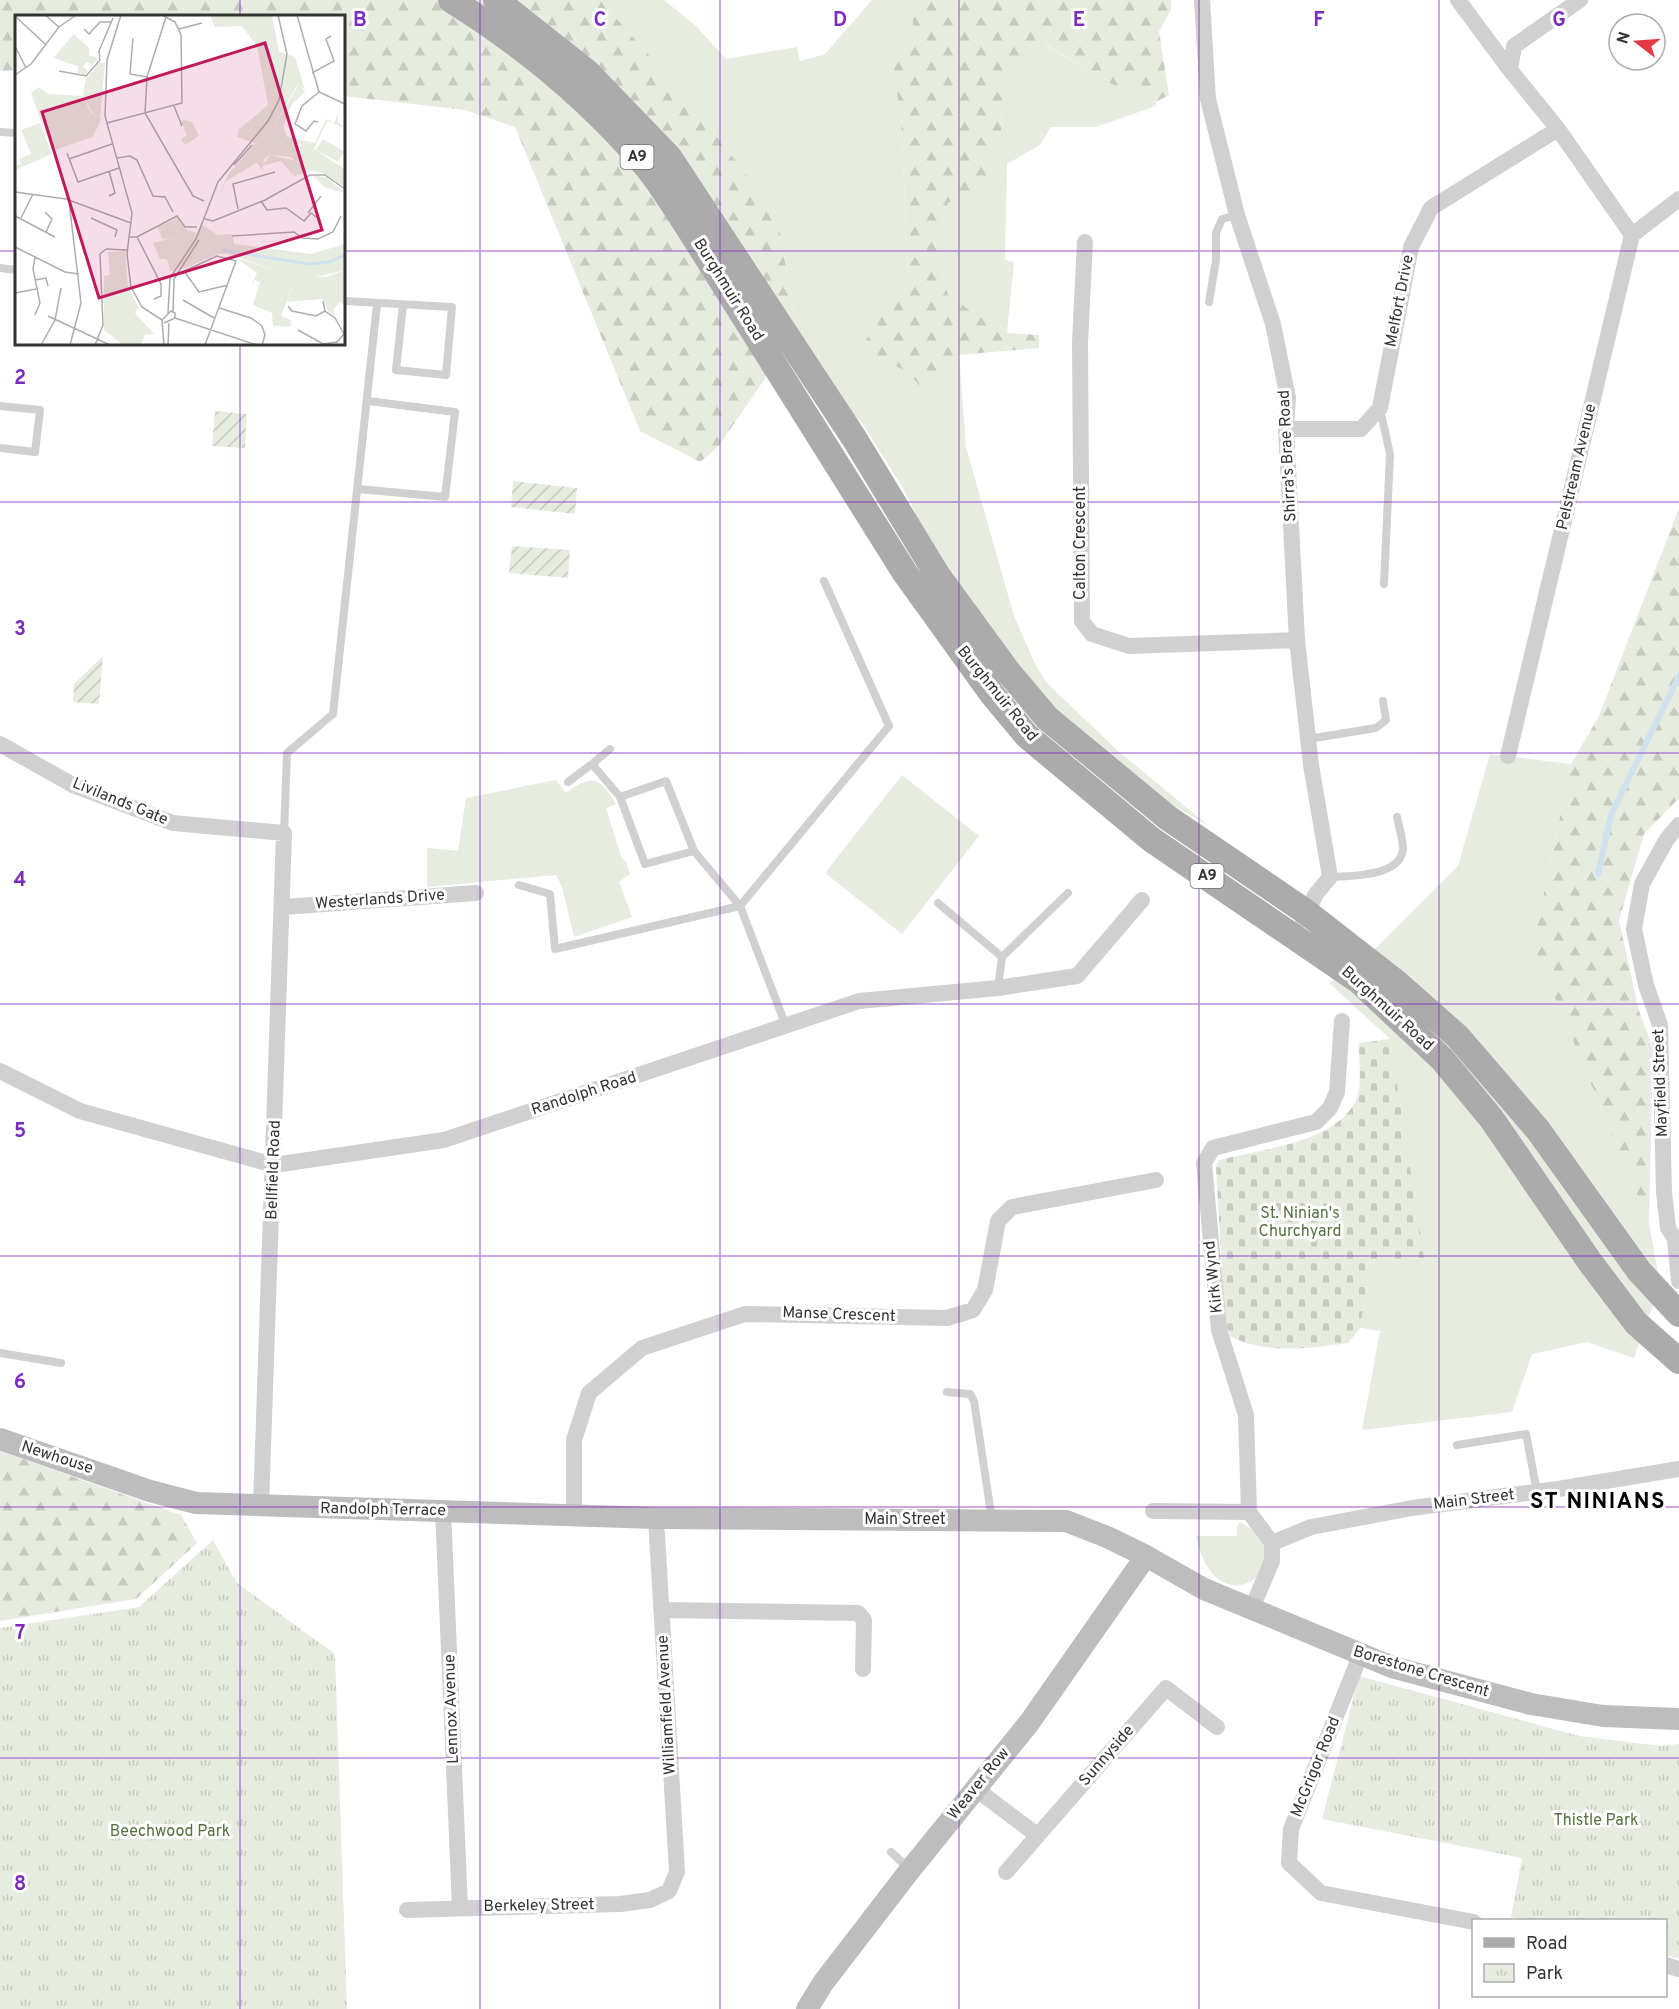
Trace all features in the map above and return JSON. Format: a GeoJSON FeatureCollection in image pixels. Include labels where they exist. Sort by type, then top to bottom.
{"type":"FeatureCollection","features":[{"type":"Feature","properties":{"kind":"main road","name":"Burghmuir Road"},"geometry":{"type":"LineString","coordinates":[[451,0],[498,29],[576,91],[647,168],[686,224],[905,573],[993,694],[1027,736],[1152,840],[1295,935],[1359,981],[1442,1059],[1491,1118],[1590,1262],[1636,1323],[1679,1361]]}},
{"type":"Feature","properties":{"kind":"main road","name":"Burghmuir Road"},"geometry":{"type":"LineString","coordinates":[[496,0],[587,72],[669,157],[854,438],[938,576],[1009,673],[1047,718],[1168,818],[1306,912],[1397,983],[1458,1037],[1538,1130],[1639,1271],[1679,1314]]}},
{"type":"Feature","properties":{"kind":"main road","name":"Newhouse"},"geometry":{"type":"LineString","coordinates":[[0,1439],[114,1477]]}},
{"type":"Feature","properties":{"kind":"main road","name":"Randolph Terrace"},"geometry":{"type":"LineString","coordinates":[[114,1477],[150,1491],[196,1503],[656,1518]]}},
{"type":"Feature","properties":{"kind":"main road","name":"Main Street"},"geometry":{"type":"LineString","coordinates":[[656,1518],[1066,1521],[1146,1556]]}},
{"type":"Feature","properties":{"kind":"main road","name":"Borestone Crescent"},"geometry":{"type":"LineString","coordinates":[[1146,1556],[1204,1589],[1360,1656],[1532,1704],[1603,1716],[1679,1719]]}},
{"type":"Feature","properties":{"kind":"main road","name":"Weaver Row"},"geometry":{"type":"LineString","coordinates":[[807,2009],[822,1983],[1053,1692],[1146,1556]]}},
{"type":"Feature","properties":{"kind":"street","name":"Shirra's Brae Road"},"geometry":{"type":"LineString","coordinates":[[1202,0],[1209,99],[1237,215],[1273,324],[1288,398],[1286,429],[1297,640],[1308,739],[1330,877]]}},
{"type":"Feature","properties":{"kind":"street"},"geometry":{"type":"LineString","coordinates":[[1458,0],[1558,129],[1632,235],[1679,199]]}},
{"type":"Feature","properties":{"kind":"street"},"geometry":{"type":"LineString","coordinates":[[1510,70],[1514,45],[1580,0]]}},
{"type":"Feature","properties":{"kind":"street","name":"Melfort Drive"},"geometry":{"type":"LineString","coordinates":[[1380,408],[1411,247],[1431,208],[1558,129]]}},
{"type":"Feature","properties":{"kind":"street","name":"Pelstream Avenue"},"geometry":{"type":"LineString","coordinates":[[1508,756],[1632,235]]}},
{"type":"Feature","properties":{"kind":"street","name":"Calton Crescent"},"geometry":{"type":"LineString","coordinates":[[1085,242],[1080,342],[1082,621],[1092,634],[1130,646],[1297,640]]}},
{"type":"Feature","properties":{"kind":"street"},"geometry":{"type":"LineString","coordinates":[[1286,429],[1360,429],[1380,408]]}},
{"type":"Feature","properties":{"kind":"street","name":"Livilands Gate"},"geometry":{"type":"LineString","coordinates":[[0,744],[73,785],[172,823],[284,833]]}},
{"type":"Feature","properties":{"kind":"street","name":"Mayfield Street"},"geometry":{"type":"LineString","coordinates":[[1679,825],[1642,884],[1634,929],[1646,986],[1660,1025],[1664,1192],[1668,1228],[1677,1238],[1679,1281]]}},
{"type":"Feature","properties":{"kind":"street","name":"Bellfield Road"},"geometry":{"type":"LineString","coordinates":[[261,1506],[284,833]]}},
{"type":"Feature","properties":{"kind":"street"},"geometry":{"type":"LineString","coordinates":[[1295,935],[1316,894],[1330,877]]}},
{"type":"Feature","properties":{"kind":"street","name":"Westerlands Drive"},"geometry":{"type":"LineString","coordinates":[[283,907],[476,893]]}},
{"type":"Feature","properties":{"kind":"street","name":"Randolph Road"},"geometry":{"type":"LineString","coordinates":[[0,1071],[80,1111],[274,1165],[444,1140],[859,1001],[998,988],[1077,976],[1142,900]]}},
{"type":"Feature","properties":{"kind":"street","name":"Kirk Wynd"},"geometry":{"type":"LineString","coordinates":[[1249,1512],[1246,1415],[1219,1330],[1204,1163],[1213,1148],[1316,1122],[1330,1108],[1337,1092],[1342,1022]]}},
{"type":"Feature","properties":{"kind":"street","name":"Manse Crescent"},"geometry":{"type":"LineString","coordinates":[[574,1514],[574,1440],[589,1393],[642,1348],[746,1314],[947,1318],[972,1310],[985,1290],[998,1221],[1012,1207],[1156,1179]]}},
{"type":"Feature","properties":{"kind":"street","name":"Main Street"},"geometry":{"type":"LineString","coordinates":[[1272,1543],[1311,1527],[1412,1508],[1537,1492],[1679,1469]]}},
{"type":"Feature","properties":{"kind":"street","name":"Lennox Avenue"},"geometry":{"type":"LineString","coordinates":[[443,1510],[460,1908]]}},
{"type":"Feature","properties":{"kind":"street"},"geometry":{"type":"LineString","coordinates":[[1153,1511],[1249,1512],[1272,1543],[1272,1561],[1252,1608]]}},
{"type":"Feature","properties":{"kind":"street","name":"Williamfield Avenue"},"geometry":{"type":"LineString","coordinates":[[656,1518],[677,1872],[669,1891]]}},
{"type":"Feature","properties":{"kind":"street"},"geometry":{"type":"LineString","coordinates":[[662,1610],[858,1613],[864,1620],[863,1669]]}},
{"type":"Feature","properties":{"kind":"street","name":"McGrigor Road"},"geometry":{"type":"LineString","coordinates":[[1360,1656],[1291,1829],[1289,1863],[1320,1893],[1472,1922]]}},
{"type":"Feature","properties":{"kind":"street","name":"Sunnyside"},"geometry":{"type":"LineString","coordinates":[[1006,1872],[1166,1688],[1216,1727]]}},
{"type":"Feature","properties":{"kind":"street"},"geometry":{"type":"LineString","coordinates":[[976,1789],[1037,1835]]}},
{"type":"Feature","properties":{"kind":"street","name":"Berkeley Street"},"geometry":{"type":"LineString","coordinates":[[407,1910],[620,1904],[650,1900],[669,1891]]}},
{"type":"Feature","properties":{"kind":"lane"},"geometry":{"type":"LineString","coordinates":[[0,132],[15,133]]}},
{"type":"Feature","properties":{"kind":"lane"},"geometry":{"type":"LineString","coordinates":[[1209,302],[1216,260],[1216,233],[1222,219],[1237,215]]}},
{"type":"Feature","properties":{"kind":"lane"},"geometry":{"type":"LineString","coordinates":[[0,268],[15,270]]}},
{"type":"Feature","properties":{"kind":"lane"},"geometry":{"type":"LineString","coordinates":[[345,301],[452,307],[446,375],[396,370],[403,305]]}},
{"type":"Feature","properties":{"kind":"lane"},"geometry":{"type":"LineString","coordinates":[[284,833],[287,753],[333,714],[377,304]]}},
{"type":"Feature","properties":{"kind":"lane"},"geometry":{"type":"LineString","coordinates":[[358,489],[445,497],[454,421],[455,412],[368,401]]}},
{"type":"Feature","properties":{"kind":"lane"},"geometry":{"type":"LineString","coordinates":[[0,406],[40,410],[35,452],[0,448]]}},
{"type":"Feature","properties":{"kind":"lane"},"geometry":{"type":"LineString","coordinates":[[1380,408],[1390,454],[1384,584]]}},
{"type":"Feature","properties":{"kind":"lane"},"geometry":{"type":"LineString","coordinates":[[519,885],[550,894],[555,949],[740,906],[889,726],[824,581]]}},
{"type":"Feature","properties":{"kind":"lane"},"geometry":{"type":"LineString","coordinates":[[1308,739],[1376,728],[1386,720],[1383,701]]}},
{"type":"Feature","properties":{"kind":"lane"},"geometry":{"type":"LineString","coordinates":[[568,782],[610,749]]}},
{"type":"Feature","properties":{"kind":"lane"},"geometry":{"type":"LineString","coordinates":[[592,764],[620,797],[645,864],[694,851]]}},
{"type":"Feature","properties":{"kind":"lane"},"geometry":{"type":"LineString","coordinates":[[620,797],[666,781],[694,851],[740,906],[786,1026]]}},
{"type":"Feature","properties":{"kind":"lane"},"geometry":{"type":"LineString","coordinates":[[1330,877],[1383,871],[1399,860],[1403,852],[1397,817]]}},
{"type":"Feature","properties":{"kind":"lane"},"geometry":{"type":"LineString","coordinates":[[998,988],[1002,957],[1068,893]]}},
{"type":"Feature","properties":{"kind":"lane"},"geometry":{"type":"LineString","coordinates":[[938,903],[1002,957]]}},
{"type":"Feature","properties":{"kind":"lane"},"geometry":{"type":"LineString","coordinates":[[0,1353],[61,1363]]}},
{"type":"Feature","properties":{"kind":"lane"},"geometry":{"type":"LineString","coordinates":[[947,1392],[960,1392],[972,1397],[993,1521]]}},
{"type":"Feature","properties":{"kind":"lane"},"geometry":{"type":"LineString","coordinates":[[1457,1445],[1526,1434],[1537,1492]]}},
{"type":"Feature","properties":{"kind":"lane"},"geometry":{"type":"LineString","coordinates":[[891,1852],[910,1870]]}},
{"type":"Feature","properties":{"kind":"green space"},"geometry":{"type":"Polygon","coordinates":[[[0,0],[600,0],[690,101],[777,215],[797,332],[718,447],[700,462],[640,431],[515,127],[465,110],[345,96],[345,15],[15,15],[15,70],[0,71],[0,0]]]}},
{"type":"Feature","properties":{"kind":"green space"},"geometry":{"type":"Polygon","coordinates":[[[600,0],[664,0],[696,26],[726,59],[797,47],[800,61],[825,54],[872,0],[913,0],[913,25],[893,60],[902,134],[908,276],[866,340],[907,372],[959,355],[966,447],[1014,616],[1036,666],[1047,683],[1117,750],[1209,826],[1169,803],[1090,744],[1024,678],[938,557],[901,485],[862,423],[843,404],[797,332],[777,215],[690,101],[600,0]]]}},
{"type":"Feature","properties":{"kind":"green space"},"geometry":{"type":"Polygon","coordinates":[[[913,0],[1171,0],[1171,10],[1159,31],[1169,95],[1156,102],[1112,84],[1046,45],[1003,74],[1001,135],[982,186],[948,203],[935,243],[948,295],[978,316],[997,323],[1007,333],[1039,335],[1039,348],[959,355],[953,376],[919,385],[898,367],[870,363],[866,340],[908,276],[902,134],[893,60],[913,25],[913,0]]]}},
{"type":"Feature","properties":{"kind":"green space"},"geometry":{"type":"Polygon","coordinates":[[[1045,45],[1112,84],[1156,102],[1156,106],[1096,127],[1051,127],[1040,145],[1007,164],[1005,260],[1014,262],[1007,333],[997,323],[978,316],[948,295],[935,243],[948,203],[1001,135],[1003,74],[1045,45]]]}},
{"type":"Feature","properties":{"kind":"green space"},"geometry":{"type":"Polygon","coordinates":[[[215,411],[247,414],[245,448],[212,446],[215,411]]]}},
{"type":"Feature","properties":{"kind":"green space"},"geometry":{"type":"Polygon","coordinates":[[[513,481],[577,488],[575,514],[511,507],[513,481]]]}},
{"type":"Feature","properties":{"kind":"green space"},"geometry":{"type":"Polygon","coordinates":[[[1679,508],[1679,798],[1644,834],[1619,920],[1639,1011],[1653,1048],[1649,1223],[1533,945],[1571,764],[1599,716],[1679,508]]]}},
{"type":"Feature","properties":{"kind":"green space"},"geometry":{"type":"Polygon","coordinates":[[[512,546],[570,550],[568,578],[509,573],[512,546]]]}},
{"type":"Feature","properties":{"kind":"green space"},"geometry":{"type":"Polygon","coordinates":[[[103,656],[99,704],[73,702],[74,684],[103,656]]]}},
{"type":"Feature","properties":{"kind":"green space"},"geometry":{"type":"Polygon","coordinates":[[[1490,754],[1571,764],[1533,945],[1649,1223],[1660,1285],[1634,1358],[1587,1342],[1532,1354],[1512,1412],[1362,1430],[1380,1331],[1360,1328],[1371,1260],[1423,1258],[1390,1039],[1329,983],[1376,948],[1458,866],[1490,754]]]}},
{"type":"Feature","properties":{"kind":"green space"},"geometry":{"type":"Polygon","coordinates":[[[902,775],[979,836],[902,934],[825,873],[902,775]]]}},
{"type":"Feature","properties":{"kind":"green space"},"geometry":{"type":"Polygon","coordinates":[[[556,780],[566,793],[583,783],[595,781],[605,788],[616,804],[606,808],[622,859],[626,861],[630,874],[619,882],[632,917],[574,937],[562,887],[556,875],[427,887],[427,848],[458,851],[466,798],[556,780]]]}},
{"type":"Feature","properties":{"kind":"green space","name":"St. Ninian's Churchyard"},"geometry":{"type":"Polygon","coordinates":[[[1390,1039],[1424,1258],[1371,1260],[1360,1328],[1348,1343],[1288,1349],[1258,1346],[1230,1336],[1225,1323],[1216,1167],[1219,1160],[1297,1142],[1334,1125],[1348,1113],[1359,1092],[1359,1043],[1390,1039]]]}},
{"type":"Feature","properties":{"kind":"green space"},"geometry":{"type":"Polygon","coordinates":[[[0,1451],[181,1515],[197,1543],[136,1599],[0,1621],[0,1451]]]}},
{"type":"Feature","properties":{"kind":"green space"},"geometry":{"type":"Polygon","coordinates":[[[1240,1522],[1259,1537],[1266,1554],[1263,1569],[1252,1580],[1238,1585],[1222,1581],[1207,1566],[1196,1536],[1237,1536],[1237,1526],[1240,1522]]]}},
{"type":"Feature","properties":{"kind":"green space","name":"Beechwood Park"},"geometry":{"type":"Polygon","coordinates":[[[213,1540],[237,1583],[335,1654],[347,2009],[0,2009],[0,1628],[139,1607],[213,1540]]]}},
{"type":"Feature","properties":{"kind":"green space","name":"Thistle Park"},"geometry":{"type":"Polygon","coordinates":[[[1359,1676],[1579,1736],[1660,1746],[1679,1744],[1679,1959],[1667,1955],[1667,1919],[1521,1919],[1511,1917],[1522,1858],[1322,1819],[1359,1676]]]}},
{"type":"Feature","properties":{"kind":"waterway"},"geometry":{"type":"LineString","coordinates":[[1598,874],[1611,815],[1679,676]]}},
{"type":"Feature","properties":{"kind":"district","name":"ST NINIANS"},"geometry":{"type":"Point","coordinates":[1598,1502]}}]}
